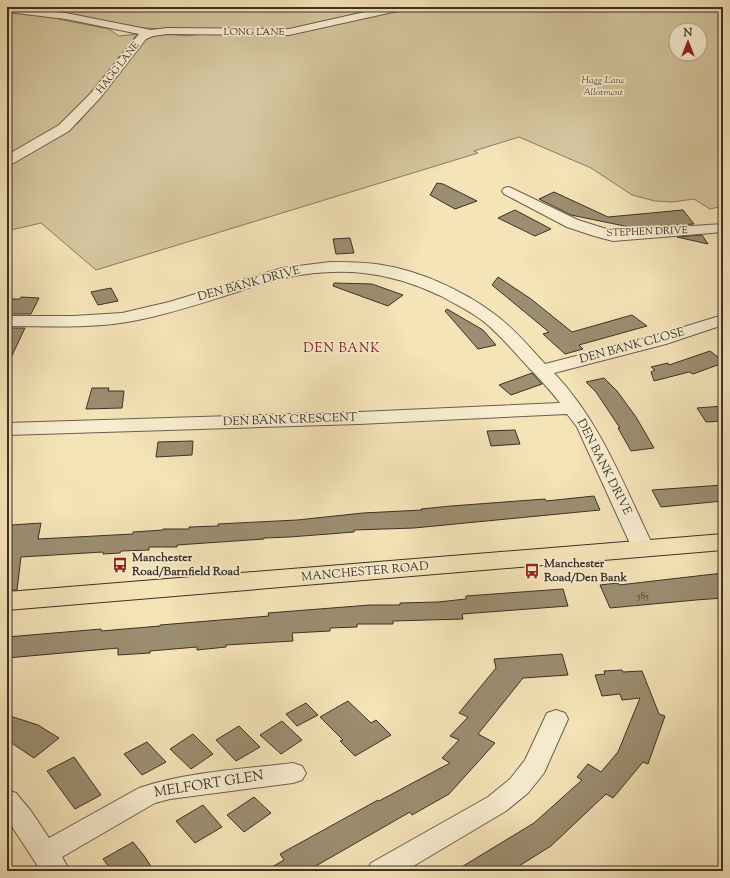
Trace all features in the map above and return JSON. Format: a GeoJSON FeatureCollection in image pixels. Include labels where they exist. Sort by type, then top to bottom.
{"type":"FeatureCollection","features":[{"type":"Feature","properties":{"kind":"main road","name":"MANCHESTER ROAD"},"geometry":{"type":"LineString","coordinates":[[7,601],[723,542]]}},
{"type":"Feature","properties":{"kind":"street","name":"LONG LANE"},"geometry":{"type":"LineString","coordinates":[[151,33],[167,31],[279,34],[402,7]]}},
{"type":"Feature","properties":{"kind":"street","name":"HAGG LANE"},"geometry":{"type":"LineString","coordinates":[[7,9],[66,16],[151,33]]}},
{"type":"Feature","properties":{"kind":"street","name":"HAGG LANE"},"geometry":{"type":"LineString","coordinates":[[7,161],[68,124],[100,91],[142,37],[151,33]]}},
{"type":"Feature","properties":{"kind":"street","name":"STEPHEN DRIVE"},"geometry":{"type":"LineString","coordinates":[[509,191],[575,225],[597,234],[613,236],[723,228]]}},
{"type":"Feature","properties":{"kind":"street","name":"DEN BANK DRIVE"},"geometry":{"type":"LineString","coordinates":[[7,321],[67,322],[102,320],[137,315],[282,273],[330,267],[357,267],[383,270],[409,278],[463,301],[488,317],[503,330],[558,388],[586,427],[643,548]]}},
{"type":"Feature","properties":{"kind":"street","name":"DEN BANK CLOSE"},"geometry":{"type":"LineString","coordinates":[[541,371],[660,340],[723,320]]}},
{"type":"Feature","properties":{"kind":"street","name":"DEN BANK CRESCENT"},"geometry":{"type":"LineString","coordinates":[[7,429],[359,418],[572,408]]}},
{"type":"Feature","properties":{"kind":"street"},"geometry":{"type":"LineString","coordinates":[[381,871],[496,804],[519,786],[535,766],[556,719]]}},
{"type":"Feature","properties":{"kind":"street","name":"MELFORT GLEN"},"geometry":{"type":"LineString","coordinates":[[50,862],[148,794],[170,789],[293,773]]}},
{"type":"Feature","properties":{"kind":"street"},"geometry":{"type":"LineString","coordinates":[[7,800],[22,819],[50,862]]}},
{"type":"Feature","properties":{"kind":"green space"},"geometry":{"type":"Polygon","coordinates":[[[10,7],[393,7],[289,30],[144,28],[10,7]]]}},
{"type":"Feature","properties":{"kind":"green space","name":"Hagg Lane Allotment"},"geometry":{"type":"Polygon","coordinates":[[[412,7],[723,7],[723,206],[710,209],[694,199],[672,202],[655,201],[632,195],[591,168],[519,137],[474,151],[478,153],[96,270],[41,223],[11,230],[7,229],[7,163],[78,123],[146,38],[159,33],[188,36],[200,34],[281,36],[412,7]]]}},
{"type":"Feature","properties":{"kind":"green space"},"geometry":{"type":"Polygon","coordinates":[[[7,11],[59,17],[58,19],[109,29],[119,36],[137,34],[91,93],[57,127],[7,157],[7,11]]]}},
{"type":"Feature","properties":{"kind":"building"},"geometry":{"type":"Polygon","coordinates":[[[437,183],[443,184],[477,201],[455,209],[430,195],[437,183]]]}},
{"type":"Feature","properties":{"kind":"building"},"geometry":{"type":"Polygon","coordinates":[[[554,192],[608,217],[683,210],[694,224],[634,228],[571,215],[539,199],[554,192]]]}},
{"type":"Feature","properties":{"kind":"building"},"geometry":{"type":"Polygon","coordinates":[[[515,210],[551,229],[535,236],[498,218],[515,210]]]}},
{"type":"Feature","properties":{"kind":"building"},"geometry":{"type":"Polygon","coordinates":[[[702,235],[708,244],[677,237],[702,235]]]}},
{"type":"Feature","properties":{"kind":"building"},"geometry":{"type":"Polygon","coordinates":[[[350,238],[354,253],[336,254],[333,239],[350,238]]]}},
{"type":"Feature","properties":{"kind":"building"},"geometry":{"type":"Polygon","coordinates":[[[498,277],[531,299],[572,332],[632,315],[647,326],[579,345],[583,349],[565,354],[543,334],[549,332],[492,285],[498,277]]]}},
{"type":"Feature","properties":{"kind":"building"},"geometry":{"type":"Polygon","coordinates":[[[334,283],[372,284],[403,295],[388,306],[333,286],[334,283]]]}},
{"type":"Feature","properties":{"kind":"building"},"geometry":{"type":"Polygon","coordinates":[[[111,288],[118,301],[98,305],[91,292],[111,288]]]}},
{"type":"Feature","properties":{"kind":"building"},"geometry":{"type":"Polygon","coordinates":[[[21,297],[39,298],[31,314],[7,314],[7,309],[12,299],[20,299],[21,297]]]}},
{"type":"Feature","properties":{"kind":"building"},"geometry":{"type":"Polygon","coordinates":[[[447,309],[483,330],[496,345],[478,349],[445,311],[447,309]]]}},
{"type":"Feature","properties":{"kind":"building"},"geometry":{"type":"Polygon","coordinates":[[[7,328],[25,328],[7,366],[7,328]]]}},
{"type":"Feature","properties":{"kind":"building"},"geometry":{"type":"Polygon","coordinates":[[[710,351],[723,361],[723,363],[693,374],[689,372],[654,381],[651,372],[655,370],[651,367],[668,363],[669,365],[710,351]]]}},
{"type":"Feature","properties":{"kind":"building"},"geometry":{"type":"Polygon","coordinates":[[[532,373],[542,384],[511,395],[499,385],[532,373]]]}},
{"type":"Feature","properties":{"kind":"building"},"geometry":{"type":"Polygon","coordinates":[[[604,378],[617,391],[636,417],[654,448],[631,451],[618,428],[620,428],[596,392],[586,382],[604,378]]]}},
{"type":"Feature","properties":{"kind":"building"},"geometry":{"type":"Polygon","coordinates":[[[92,388],[109,388],[108,391],[124,391],[122,408],[86,409],[92,388]]]}},
{"type":"Feature","properties":{"kind":"building"},"geometry":{"type":"Polygon","coordinates":[[[723,406],[723,421],[706,422],[697,408],[723,406]]]}},
{"type":"Feature","properties":{"kind":"building"},"geometry":{"type":"Polygon","coordinates":[[[515,430],[520,444],[491,446],[487,431],[515,430]]]}},
{"type":"Feature","properties":{"kind":"building"},"geometry":{"type":"Polygon","coordinates":[[[193,441],[192,455],[156,457],[158,442],[193,441]]]}},
{"type":"Feature","properties":{"kind":"building"},"geometry":{"type":"Polygon","coordinates":[[[723,485],[723,501],[661,507],[652,490],[723,485]]]}},
{"type":"Feature","properties":{"kind":"building"},"geometry":{"type":"Polygon","coordinates":[[[594,496],[600,510],[414,528],[354,530],[354,532],[177,545],[177,547],[149,547],[149,550],[121,551],[120,553],[103,554],[103,552],[21,557],[17,590],[7,590],[7,531],[11,531],[12,525],[41,523],[38,539],[133,534],[133,532],[163,529],[189,529],[189,527],[218,526],[218,524],[297,520],[363,513],[422,510],[421,509],[545,499],[546,501],[594,496]]]}},
{"type":"Feature","properties":{"kind":"building"},"geometry":{"type":"Polygon","coordinates":[[[723,573],[723,598],[610,608],[600,585],[618,583],[619,585],[723,573]]]}},
{"type":"Feature","properties":{"kind":"building"},"geometry":{"type":"Polygon","coordinates":[[[563,589],[568,606],[462,614],[463,619],[393,621],[393,624],[357,624],[357,627],[330,628],[330,631],[292,633],[293,641],[226,645],[226,647],[197,650],[197,647],[150,651],[150,653],[118,655],[118,648],[7,658],[7,637],[101,629],[101,631],[269,616],[268,613],[370,605],[400,605],[400,603],[438,602],[466,599],[466,596],[563,589]]]}},
{"type":"Feature","properties":{"kind":"building"},"geometry":{"type":"Polygon","coordinates":[[[562,654],[568,675],[523,678],[478,734],[495,743],[449,794],[412,815],[410,812],[307,871],[265,871],[284,860],[280,854],[378,800],[379,801],[450,763],[442,758],[459,740],[450,736],[468,717],[459,713],[496,668],[494,659],[562,654]]]}},
{"type":"Feature","properties":{"kind":"building"},"geometry":{"type":"Polygon","coordinates":[[[622,670],[623,672],[642,671],[659,714],[665,716],[648,764],[643,762],[613,798],[606,794],[551,846],[511,871],[455,871],[534,823],[582,780],[577,777],[588,764],[601,772],[618,752],[640,698],[622,700],[620,694],[602,696],[595,675],[605,674],[604,671],[622,670]]]}},
{"type":"Feature","properties":{"kind":"building"},"geometry":{"type":"Polygon","coordinates":[[[348,701],[371,723],[376,720],[391,735],[355,756],[340,741],[343,740],[320,717],[348,701]]]}},
{"type":"Feature","properties":{"kind":"building"},"geometry":{"type":"Polygon","coordinates":[[[306,703],[318,715],[297,726],[286,714],[306,703]]]}},
{"type":"Feature","properties":{"kind":"building"},"geometry":{"type":"Polygon","coordinates":[[[7,715],[38,725],[59,738],[34,758],[7,740],[7,715]]]}},
{"type":"Feature","properties":{"kind":"building"},"geometry":{"type":"Polygon","coordinates":[[[282,721],[302,740],[281,754],[260,735],[282,721]]]}},
{"type":"Feature","properties":{"kind":"building"},"geometry":{"type":"Polygon","coordinates":[[[239,726],[260,747],[236,761],[216,740],[239,726]]]}},
{"type":"Feature","properties":{"kind":"building"},"geometry":{"type":"Polygon","coordinates":[[[193,734],[213,754],[191,769],[170,749],[193,734]]]}},
{"type":"Feature","properties":{"kind":"building"},"geometry":{"type":"Polygon","coordinates":[[[147,742],[166,762],[142,775],[124,754],[147,742]]]}},
{"type":"Feature","properties":{"kind":"building"},"geometry":{"type":"Polygon","coordinates":[[[74,757],[101,795],[75,809],[47,771],[74,757]]]}},
{"type":"Feature","properties":{"kind":"building"},"geometry":{"type":"Polygon","coordinates":[[[254,797],[271,813],[244,832],[227,815],[254,797]]]}},
{"type":"Feature","properties":{"kind":"building"},"geometry":{"type":"Polygon","coordinates":[[[203,805],[222,827],[195,843],[176,821],[203,805]]]}},
{"type":"Feature","properties":{"kind":"building"},"geometry":{"type":"Polygon","coordinates":[[[133,842],[154,871],[112,871],[103,859],[133,842]]]}},
{"type":"Feature","properties":{"kind":"place","name":"Manchester Road/Barnfield Road"},"geometry":{"type":"Point","coordinates":[120,565]}},
{"type":"Feature","properties":{"kind":"place","name":"Manchester Road/Den Bank"},"geometry":{"type":"Point","coordinates":[532,571]}},
{"type":"Feature","properties":{"kind":"district","name":"DEN BANK"},"geometry":{"type":"Point","coordinates":[342,349]}}]}
